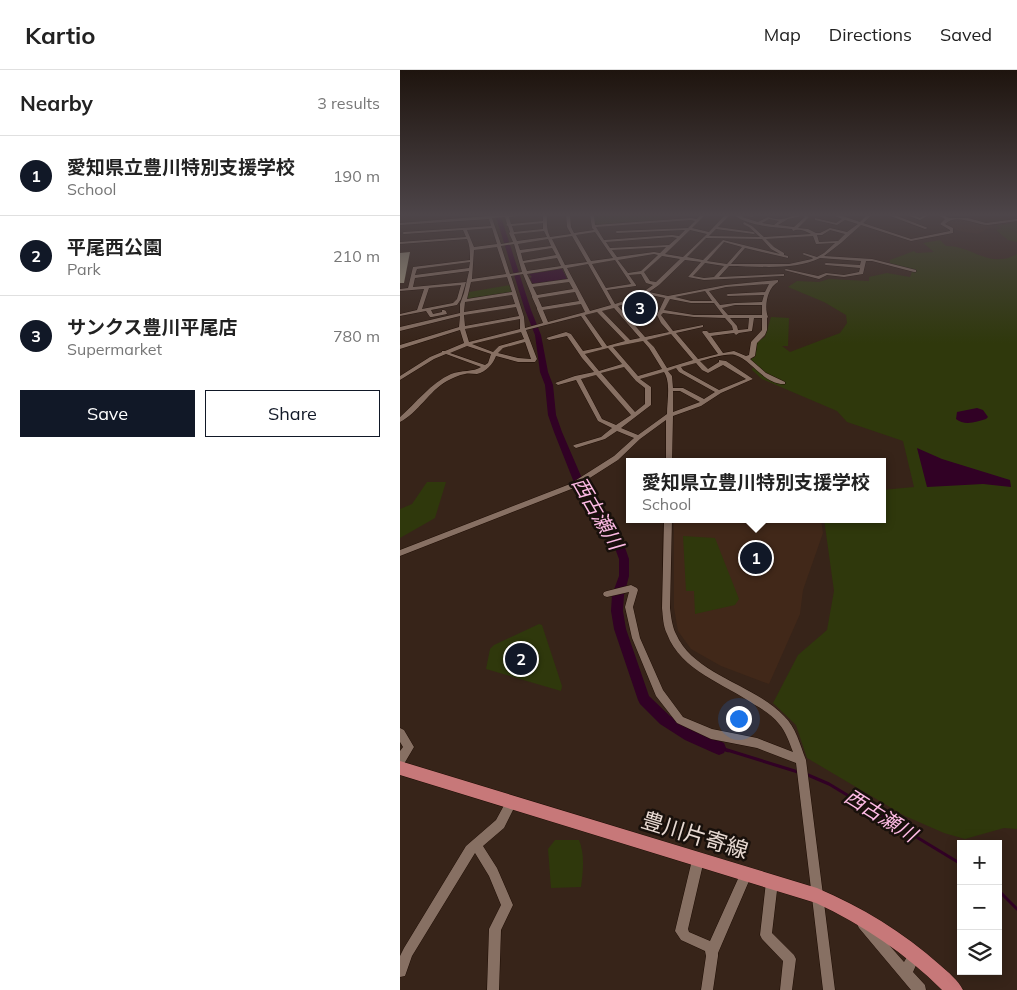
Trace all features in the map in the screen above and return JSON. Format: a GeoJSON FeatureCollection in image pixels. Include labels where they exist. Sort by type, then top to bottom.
{"type":"FeatureCollection","features":[{"type":"Feature","properties":{"kind":"main road","name":"豊川片寄線"},"geometry":{"type":"LineString","coordinates":[[400,768],[817,896],[856,914],[886,933],[914,954],[954,990]]}},
{"type":"Feature","properties":{"kind":"street"},"geometry":{"type":"LineString","coordinates":[[467,344],[462,328],[462,304],[465,301],[470,281],[471,257]]}},
{"type":"Feature","properties":{"kind":"street"},"geometry":{"type":"LineString","coordinates":[[467,344],[494,354],[525,362],[533,361],[534,359],[504,257]]}},
{"type":"Feature","properties":{"kind":"street"},"geometry":{"type":"LineString","coordinates":[[520,257],[523,273],[531,286],[543,324]]}},
{"type":"Feature","properties":{"kind":"street"},"geometry":{"type":"LineString","coordinates":[[522,262],[553,257]]}},
{"type":"Feature","properties":{"kind":"street"},"geometry":{"type":"LineString","coordinates":[[560,257],[588,313]]}},
{"type":"Feature","properties":{"kind":"street"},"geometry":{"type":"LineString","coordinates":[[586,257],[615,306],[644,338],[665,369],[670,382],[669,458]]}},
{"type":"Feature","properties":{"kind":"street"},"geometry":{"type":"LineString","coordinates":[[470,281],[630,257]]}},
{"type":"Feature","properties":{"kind":"street"},"geometry":{"type":"LineString","coordinates":[[627,274],[642,272],[658,257]]}},
{"type":"Feature","properties":{"kind":"street"},"geometry":{"type":"LineString","coordinates":[[678,257],[727,265],[789,265],[818,257]]}},
{"type":"Feature","properties":{"kind":"street"},"geometry":{"type":"LineString","coordinates":[[709,257],[690,277],[704,279],[784,272],[819,278],[826,274],[844,276],[861,273],[864,259]]}},
{"type":"Feature","properties":{"kind":"street"},"geometry":{"type":"LineString","coordinates":[[716,278],[735,257]]}},
{"type":"Feature","properties":{"kind":"street"},"geometry":{"type":"LineString","coordinates":[[755,265],[763,257]]}},
{"type":"Feature","properties":{"kind":"street"},"geometry":{"type":"LineString","coordinates":[[786,257],[786,263],[789,265]]}},
{"type":"Feature","properties":{"kind":"street"},"geometry":{"type":"LineString","coordinates":[[825,257],[826,274]]}},
{"type":"Feature","properties":{"kind":"street"},"geometry":{"type":"LineString","coordinates":[[837,257],[876,260],[914,271]]}},
{"type":"Feature","properties":{"kind":"street"},"geometry":{"type":"LineString","coordinates":[[400,378],[412,369],[444,352],[467,344],[615,306],[647,292],[684,258]]}},
{"type":"Feature","properties":{"kind":"street"},"geometry":{"type":"LineString","coordinates":[[605,289],[634,285],[617,259]]}},
{"type":"Feature","properties":{"kind":"street"},"geometry":{"type":"LineString","coordinates":[[410,288],[415,268],[470,261]]}},
{"type":"Feature","properties":{"kind":"street"},"geometry":{"type":"LineString","coordinates":[[826,264],[863,267]]}},
{"type":"Feature","properties":{"kind":"street"},"geometry":{"type":"LineString","coordinates":[[724,362],[706,371],[696,361],[660,318],[660,311],[668,297],[722,287],[773,282],[780,279],[789,265]]}},
{"type":"Feature","properties":{"kind":"street"},"geometry":{"type":"LineString","coordinates":[[844,266],[844,276]]}},
{"type":"Feature","properties":{"kind":"street"},"geometry":{"type":"LineString","coordinates":[[413,276],[470,269]]}},
{"type":"Feature","properties":{"kind":"street"},"geometry":{"type":"LineString","coordinates":[[642,272],[648,282],[657,284]]}},
{"type":"Feature","properties":{"kind":"street"},"geometry":{"type":"LineString","coordinates":[[735,277],[738,285]]}},
{"type":"Feature","properties":{"kind":"street"},"geometry":{"type":"LineString","coordinates":[[531,286],[571,280]]}},
{"type":"Feature","properties":{"kind":"street"},"geometry":{"type":"LineString","coordinates":[[470,281],[484,284]]}},
{"type":"Feature","properties":{"kind":"street"},"geometry":{"type":"LineString","coordinates":[[746,358],[752,356],[754,342],[764,335],[766,317],[764,302],[773,282]]}},
{"type":"Feature","properties":{"kind":"street"},"geometry":{"type":"LineString","coordinates":[[400,290],[464,284],[457,302],[442,307],[446,314],[432,316],[428,310],[400,315]]}},
{"type":"Feature","properties":{"kind":"street"},"geometry":{"type":"LineString","coordinates":[[419,312],[427,287]]}},
{"type":"Feature","properties":{"kind":"street"},"geometry":{"type":"LineString","coordinates":[[722,287],[735,304]]}},
{"type":"Feature","properties":{"kind":"street"},"geometry":{"type":"LineString","coordinates":[[534,297],[576,290]]}},
{"type":"Feature","properties":{"kind":"street"},"geometry":{"type":"LineString","coordinates":[[706,290],[728,316],[736,333]]}},
{"type":"Feature","properties":{"kind":"street"},"geometry":{"type":"LineString","coordinates":[[647,292],[691,302],[715,302]]}},
{"type":"Feature","properties":{"kind":"street"},"geometry":{"type":"LineString","coordinates":[[728,295],[767,293]]}},
{"type":"Feature","properties":{"kind":"street"},"geometry":{"type":"LineString","coordinates":[[465,301],[514,294]]}},
{"type":"Feature","properties":{"kind":"street"},"geometry":{"type":"LineString","coordinates":[[539,309],[582,302]]}},
{"type":"Feature","properties":{"kind":"street"},"geometry":{"type":"LineString","coordinates":[[719,307],[764,302]]}},
{"type":"Feature","properties":{"kind":"street"},"geometry":{"type":"LineString","coordinates":[[400,329],[462,314],[518,305]]}},
{"type":"Feature","properties":{"kind":"street"},"geometry":{"type":"LineString","coordinates":[[599,311],[629,342]]}},
{"type":"Feature","properties":{"kind":"street"},"geometry":{"type":"LineString","coordinates":[[660,311],[694,316],[766,317]]}},
{"type":"Feature","properties":{"kind":"street"},"geometry":{"type":"LineString","coordinates":[[576,446],[597,441],[648,405],[648,387],[608,347],[582,315]]}},
{"type":"Feature","properties":{"kind":"street"},"geometry":{"type":"LineString","coordinates":[[694,316],[721,354]]}},
{"type":"Feature","properties":{"kind":"street"},"geometry":{"type":"LineString","coordinates":[[400,347],[462,328],[522,317]]}},
{"type":"Feature","properties":{"kind":"street"},"geometry":{"type":"LineString","coordinates":[[707,335],[750,330],[752,317]]}},
{"type":"Feature","properties":{"kind":"street"},"geometry":{"type":"LineString","coordinates":[[400,325],[421,322],[422,325]]}},
{"type":"Feature","properties":{"kind":"street"},"geometry":{"type":"LineString","coordinates":[[581,353],[701,326]]}},
{"type":"Feature","properties":{"kind":"street"},"geometry":{"type":"LineString","coordinates":[[549,338],[567,334],[634,415]]}},
{"type":"Feature","properties":{"kind":"street"},"geometry":{"type":"LineString","coordinates":[[400,420],[414,409],[442,380],[466,371],[478,372],[490,364],[494,354],[501,347],[528,340]]}},
{"type":"Feature","properties":{"kind":"street"},"geometry":{"type":"LineString","coordinates":[[728,344],[734,353]]}},
{"type":"Feature","properties":{"kind":"street"},"geometry":{"type":"LineString","coordinates":[[444,352],[485,367]]}},
{"type":"Feature","properties":{"kind":"street"},"geometry":{"type":"LineString","coordinates":[[637,378],[713,356],[734,353],[746,358],[764,374],[783,383]]}},
{"type":"Feature","properties":{"kind":"street"},"geometry":{"type":"LineString","coordinates":[[400,553],[572,486],[616,458],[638,438],[669,415],[704,402],[719,392],[750,379],[713,356]]}},
{"type":"Feature","properties":{"kind":"street"},"geometry":{"type":"LineString","coordinates":[[558,383],[626,365]]}},
{"type":"Feature","properties":{"kind":"street"},"geometry":{"type":"LineString","coordinates":[[677,366],[680,370],[719,392]]}},
{"type":"Feature","properties":{"kind":"street"},"geometry":{"type":"LineString","coordinates":[[577,378],[600,420],[638,438]]}},
{"type":"Feature","properties":{"kind":"street"},"geometry":{"type":"LineString","coordinates":[[670,390],[681,389],[704,402]]}},
{"type":"Feature","properties":{"kind":"street"},"geometry":{"type":"LineString","coordinates":[[668,523],[666,608],[670,632],[678,648],[690,661],[750,694],[781,720],[791,735],[801,763],[829,990]]}},
{"type":"Feature","properties":{"kind":"street"},"geometry":{"type":"LineString","coordinates":[[607,594],[631,588],[634,590],[630,607],[636,638],[644,661],[659,693],[680,720],[711,734],[757,743],[801,763]]}},
{"type":"Feature","properties":{"kind":"street"},"geometry":{"type":"LineString","coordinates":[[400,733],[410,747],[400,760]]}},
{"type":"Feature","properties":{"kind":"street"},"geometry":{"type":"LineString","coordinates":[[400,971],[413,943],[470,850],[500,824],[512,802]]}},
{"type":"Feature","properties":{"kind":"street"},"geometry":{"type":"LineString","coordinates":[[476,844],[493,872],[507,905],[495,929],[493,990]]}},
{"type":"Feature","properties":{"kind":"street"},"geometry":{"type":"LineString","coordinates":[[698,860],[681,931],[685,936],[708,945],[712,952]]}},
{"type":"Feature","properties":{"kind":"street"},"geometry":{"type":"LineString","coordinates":[[707,990],[712,952],[746,874]]}},
{"type":"Feature","properties":{"kind":"street"},"geometry":{"type":"LineString","coordinates":[[772,882],[766,935],[790,959],[786,990]]}},
{"type":"Feature","properties":{"kind":"street"},"geometry":{"type":"LineString","coordinates":[[856,914],[871,936],[920,990]]}},
{"type":"Feature","properties":{"kind":"street"},"geometry":{"type":"LineString","coordinates":[[905,973],[914,954]]}},
{"type":"Feature","properties":{"kind":"shaded area"},"geometry":{"type":"Polygon","coordinates":[[[562,269],[567,279],[533,285],[530,278],[532,277],[529,274],[562,269]]]}},
{"type":"Feature","properties":{"kind":"shaded area"},"geometry":{"type":"Polygon","coordinates":[[[977,408],[983,410],[988,417],[986,419],[967,423],[956,419],[957,412],[977,408]]]}},
{"type":"Feature","properties":{"kind":"shaded area"},"geometry":{"type":"Polygon","coordinates":[[[917,448],[942,459],[1010,480],[1011,487],[983,484],[927,487],[917,448]]]}},
{"type":"Feature","properties":{"kind":"shaded area"},"geometry":{"type":"Polygon","coordinates":[[[674,523],[822,523],[823,533],[803,590],[800,614],[769,684],[721,666],[691,649],[678,631],[674,608],[674,523]]]}},
{"type":"Feature","properties":{"kind":"green space"},"geometry":{"type":"Polygon","coordinates":[[[898,257],[985,257],[998,259],[1017,257],[1017,829],[1004,828],[965,839],[944,833],[905,816],[807,758],[796,725],[773,703],[798,655],[827,630],[834,591],[825,523],[886,523],[886,490],[914,487],[903,441],[847,422],[837,411],[762,379],[752,370],[754,364],[751,359],[755,357],[756,343],[765,337],[771,317],[789,318],[788,346],[782,346],[790,352],[840,333],[847,323],[846,315],[824,302],[788,287],[797,281],[819,282],[829,279],[869,281],[869,277],[887,273],[910,277],[912,272],[890,264],[890,260],[898,257]]]}},
{"type":"Feature","properties":{"kind":"green space"},"geometry":{"type":"Polygon","coordinates":[[[510,285],[513,293],[466,300],[469,292],[510,285]]]}},
{"type":"Feature","properties":{"kind":"green space"},"geometry":{"type":"Polygon","coordinates":[[[427,482],[446,482],[435,518],[400,538],[400,509],[412,504],[427,482]]]}},
{"type":"Feature","properties":{"kind":"green space"},"geometry":{"type":"Polygon","coordinates":[[[683,536],[715,538],[739,599],[735,605],[695,614],[694,591],[686,591],[683,536]]]}},
{"type":"Feature","properties":{"kind":"green space"},"geometry":{"type":"Polygon","coordinates":[[[539,624],[542,625],[562,686],[561,691],[486,669],[490,649],[494,645],[539,624]]]}},
{"type":"Feature","properties":{"kind":"green space"},"geometry":{"type":"Polygon","coordinates":[[[555,840],[579,840],[583,857],[581,887],[551,888],[548,849],[555,840]]]}},
{"type":"Feature","properties":{"kind":"building"},"geometry":{"type":"Polygon","coordinates":[[[400,257],[409,257],[404,283],[400,283],[400,257]]]}},
{"type":"Feature","properties":{"kind":"waterway","name":"西古瀬川"},"geometry":{"type":"LineString","coordinates":[[511,257],[538,335],[544,372],[549,385],[552,415],[558,432],[580,485],[589,494],[598,516],[618,542],[624,559],[624,576],[618,595],[617,611],[620,629],[644,700],[665,720],[690,735],[719,748]]}},
{"type":"Feature","properties":{"kind":"waterway","name":"西古瀬川"},"geometry":{"type":"LineString","coordinates":[[719,748],[728,751]]}},
{"type":"Feature","properties":{"kind":"waterway","name":"西古瀬川"},"geometry":{"type":"LineString","coordinates":[[724,749],[798,772]]}},
{"type":"Feature","properties":{"kind":"waterway","name":"西古瀬川"},"geometry":{"type":"LineString","coordinates":[[808,775],[829,784],[957,862]]}},
{"type":"Feature","properties":{"kind":"waterway","name":"西古瀬川"},"geometry":{"type":"LineString","coordinates":[[1002,894],[1017,909]]}},
{"type":"Feature","properties":{"kind":"place","name":"サンクス豊川平尾店"},"geometry":{"type":"Point","coordinates":[640,308]}},
{"type":"Feature","properties":{"kind":"place","name":"愛知県立豊川特別支援学校"},"geometry":{"type":"Point","coordinates":[756,558]}},
{"type":"Feature","properties":{"kind":"place","name":"平尾西公園"},"geometry":{"type":"Point","coordinates":[521,659]}}]}
